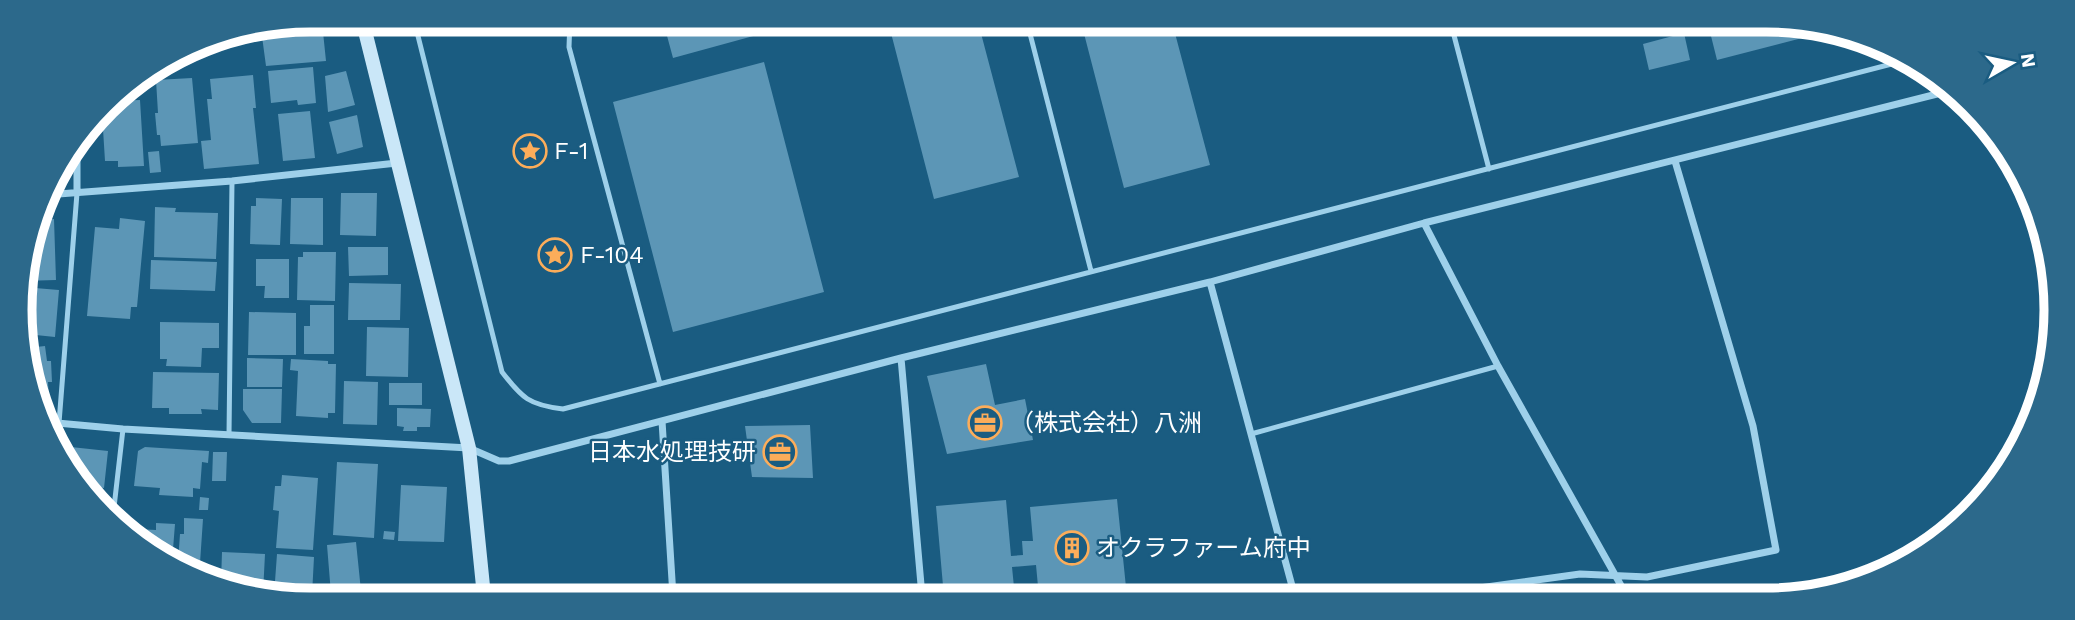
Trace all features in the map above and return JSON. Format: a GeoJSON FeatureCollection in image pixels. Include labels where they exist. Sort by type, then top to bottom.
{"type":"FeatureCollection","features":[{"type":"Feature","properties":{"kind":"street"},"geometry":{"type":"LineString","coordinates":[[365,32],[469,448],[483,588]]}},
{"type":"Feature","properties":{"kind":"street"},"geometry":{"type":"LineString","coordinates":[[56,423],[122,429],[469,448],[499,461],[509,461],[901,358],[1210,282],[1424,223],[1940,93]]}},
{"type":"Feature","properties":{"kind":"street"},"geometry":{"type":"LineString","coordinates":[[77,157],[77,192]]}},
{"type":"Feature","properties":{"kind":"street"},"geometry":{"type":"LineString","coordinates":[[1479,588],[1580,574],[1647,577],[1776,550],[1753,426],[1675,161]]}},
{"type":"Feature","properties":{"kind":"street"},"geometry":{"type":"LineString","coordinates":[[57,194],[233,181],[397,163]]}},
{"type":"Feature","properties":{"kind":"street"},"geometry":{"type":"LineString","coordinates":[[1424,223],[1499,366],[1622,588]]}},
{"type":"Feature","properties":{"kind":"street"},"geometry":{"type":"LineString","coordinates":[[1210,282],[1293,588]]}},
{"type":"Feature","properties":{"kind":"street"},"geometry":{"type":"LineString","coordinates":[[901,358],[921,588]]}},
{"type":"Feature","properties":{"kind":"street"},"geometry":{"type":"LineString","coordinates":[[662,421],[672,588]]}},
{"type":"Feature","properties":{"kind":"lane"},"geometry":{"type":"LineString","coordinates":[[417,32],[502,372],[517,392],[537,406],[563,409],[1894,63]]}},
{"type":"Feature","properties":{"kind":"lane"},"geometry":{"type":"LineString","coordinates":[[570,32],[569,47],[660,384]]}},
{"type":"Feature","properties":{"kind":"lane"},"geometry":{"type":"LineString","coordinates":[[1030,32],[1091,271]]}},
{"type":"Feature","properties":{"kind":"lane"},"geometry":{"type":"LineString","coordinates":[[1453,32],[1489,169]]}},
{"type":"Feature","properties":{"kind":"lane"},"geometry":{"type":"LineString","coordinates":[[229,435],[233,181]]}},
{"type":"Feature","properties":{"kind":"lane"},"geometry":{"type":"LineString","coordinates":[[59,423],[77,192]]}},
{"type":"Feature","properties":{"kind":"lane"},"geometry":{"type":"LineString","coordinates":[[1251,435],[1499,366]]}},
{"type":"Feature","properties":{"kind":"lane"},"geometry":{"type":"LineString","coordinates":[[114,508],[122,429]]}},
{"type":"Feature","properties":{"kind":"building"},"geometry":{"type":"Polygon","coordinates":[[[323,32],[326,61],[266,66],[262,36],[323,32]]]}},
{"type":"Feature","properties":{"kind":"building"},"geometry":{"type":"Polygon","coordinates":[[[666,32],[756,32],[757,35],[673,58],[666,32]]]}},
{"type":"Feature","properties":{"kind":"building"},"geometry":{"type":"Polygon","coordinates":[[[981,32],[1019,177],[934,199],[891,33],[981,32]]]}},
{"type":"Feature","properties":{"kind":"building"},"geometry":{"type":"Polygon","coordinates":[[[1084,32],[1175,32],[1210,165],[1124,188],[1084,32]]]}},
{"type":"Feature","properties":{"kind":"building"},"geometry":{"type":"Polygon","coordinates":[[[1710,32],[1783,32],[1811,36],[1717,60],[1710,32]]]}},
{"type":"Feature","properties":{"kind":"building"},"geometry":{"type":"Polygon","coordinates":[[[1684,33],[1690,60],[1649,70],[1643,44],[1684,33]]]}},
{"type":"Feature","properties":{"kind":"building"},"geometry":{"type":"Polygon","coordinates":[[[764,62],[824,292],[673,332],[613,102],[764,62]]]}},
{"type":"Feature","properties":{"kind":"building"},"geometry":{"type":"Polygon","coordinates":[[[313,67],[316,103],[298,105],[297,100],[271,103],[268,71],[313,67]]]}},
{"type":"Feature","properties":{"kind":"building"},"geometry":{"type":"Polygon","coordinates":[[[346,71],[355,105],[328,112],[325,76],[346,71]]]}},
{"type":"Feature","properties":{"kind":"building"},"geometry":{"type":"Polygon","coordinates":[[[253,75],[256,108],[253,108],[259,164],[204,169],[201,141],[211,140],[207,99],[212,99],[210,79],[253,75]]]}},
{"type":"Feature","properties":{"kind":"building"},"geometry":{"type":"Polygon","coordinates":[[[192,78],[198,143],[161,146],[155,113],[158,113],[156,80],[192,78]]]}},
{"type":"Feature","properties":{"kind":"building"},"geometry":{"type":"Polygon","coordinates":[[[127,100],[140,100],[144,166],[118,167],[118,161],[105,161],[103,124],[127,100]]]}},
{"type":"Feature","properties":{"kind":"building"},"geometry":{"type":"Polygon","coordinates":[[[310,111],[315,158],[283,161],[278,114],[310,111]]]}},
{"type":"Feature","properties":{"kind":"building"},"geometry":{"type":"Polygon","coordinates":[[[357,115],[363,147],[337,154],[329,122],[357,115]]]}},
{"type":"Feature","properties":{"kind":"building"},"geometry":{"type":"Polygon","coordinates":[[[159,151],[161,172],[150,173],[148,152],[159,151]]]}},
{"type":"Feature","properties":{"kind":"building"},"geometry":{"type":"Polygon","coordinates":[[[341,193],[377,193],[376,236],[340,235],[341,193]]]}},
{"type":"Feature","properties":{"kind":"building"},"geometry":{"type":"Polygon","coordinates":[[[256,198],[282,199],[280,245],[250,244],[251,206],[256,206],[256,198]]]}},
{"type":"Feature","properties":{"kind":"building"},"geometry":{"type":"Polygon","coordinates":[[[291,198],[323,198],[323,245],[290,244],[291,198]]]}},
{"type":"Feature","properties":{"kind":"building"},"geometry":{"type":"Polygon","coordinates":[[[155,207],[176,208],[175,212],[218,213],[216,259],[154,257],[155,207]]]}},
{"type":"Feature","properties":{"kind":"building"},"geometry":{"type":"Polygon","coordinates":[[[120,218],[145,221],[137,307],[131,307],[130,319],[87,316],[95,227],[119,229],[120,218]]]}},
{"type":"Feature","properties":{"kind":"building"},"geometry":{"type":"Polygon","coordinates":[[[46,219],[54,219],[56,280],[33,281],[37,256],[46,219]]]}},
{"type":"Feature","properties":{"kind":"building"},"geometry":{"type":"Polygon","coordinates":[[[348,247],[388,247],[388,275],[349,276],[348,247]]]}},
{"type":"Feature","properties":{"kind":"building"},"geometry":{"type":"Polygon","coordinates":[[[303,252],[336,252],[335,301],[297,300],[298,257],[303,257],[303,252]]]}},
{"type":"Feature","properties":{"kind":"building"},"geometry":{"type":"Polygon","coordinates":[[[256,259],[289,259],[289,298],[264,298],[265,286],[256,286],[256,259]]]}},
{"type":"Feature","properties":{"kind":"building"},"geometry":{"type":"Polygon","coordinates":[[[151,260],[217,262],[215,291],[150,289],[151,260]]]}},
{"type":"Feature","properties":{"kind":"building"},"geometry":{"type":"Polygon","coordinates":[[[349,283],[401,284],[400,320],[348,320],[349,283]]]}},
{"type":"Feature","properties":{"kind":"building"},"geometry":{"type":"Polygon","coordinates":[[[32,288],[59,290],[55,337],[33,335],[32,288]]]}},
{"type":"Feature","properties":{"kind":"building"},"geometry":{"type":"Polygon","coordinates":[[[310,305],[334,305],[334,354],[304,354],[304,326],[310,326],[310,305]]]}},
{"type":"Feature","properties":{"kind":"building"},"geometry":{"type":"Polygon","coordinates":[[[249,312],[296,313],[296,355],[248,355],[249,312]]]}},
{"type":"Feature","properties":{"kind":"building"},"geometry":{"type":"Polygon","coordinates":[[[160,322],[219,323],[219,348],[202,348],[201,367],[166,366],[167,359],[160,359],[160,322]]]}},
{"type":"Feature","properties":{"kind":"building"},"geometry":{"type":"Polygon","coordinates":[[[367,327],[409,328],[408,377],[366,376],[367,327]]]}},
{"type":"Feature","properties":{"kind":"building"},"geometry":{"type":"Polygon","coordinates":[[[45,346],[47,361],[51,361],[49,400],[46,400],[34,347],[45,346]]]}},
{"type":"Feature","properties":{"kind":"building"},"geometry":{"type":"Polygon","coordinates":[[[247,358],[283,359],[282,387],[247,387],[247,358]]]}},
{"type":"Feature","properties":{"kind":"building"},"geometry":{"type":"Polygon","coordinates":[[[291,359],[336,364],[335,413],[328,413],[328,418],[296,416],[298,371],[290,370],[291,359]]]}},
{"type":"Feature","properties":{"kind":"building","name":"（株式会社）八洲"},"geometry":{"type":"Polygon","coordinates":[[[986,364],[995,405],[1025,399],[1033,440],[947,454],[927,376],[986,364]]]}},
{"type":"Feature","properties":{"kind":"building"},"geometry":{"type":"Polygon","coordinates":[[[153,372],[219,373],[218,410],[201,409],[202,414],[169,414],[169,408],[152,408],[153,372]]]}},
{"type":"Feature","properties":{"kind":"building"},"geometry":{"type":"Polygon","coordinates":[[[344,381],[378,382],[377,425],[343,424],[344,381]]]}},
{"type":"Feature","properties":{"kind":"building"},"geometry":{"type":"Polygon","coordinates":[[[389,383],[422,383],[422,405],[389,405],[389,383]]]}},
{"type":"Feature","properties":{"kind":"building"},"geometry":{"type":"Polygon","coordinates":[[[243,389],[282,389],[281,423],[252,423],[243,410],[243,389]]]}},
{"type":"Feature","properties":{"kind":"building"},"geometry":{"type":"Polygon","coordinates":[[[397,408],[431,409],[430,427],[403,431],[404,427],[397,426],[397,408]]]}},
{"type":"Feature","properties":{"kind":"building","name":"日本水処理技研"},"geometry":{"type":"Polygon","coordinates":[[[810,425],[813,478],[752,477],[745,426],[810,425]]]}},
{"type":"Feature","properties":{"kind":"building"},"geometry":{"type":"Polygon","coordinates":[[[71,447],[108,451],[104,488],[95,487],[70,452],[71,447]]]}},
{"type":"Feature","properties":{"kind":"building"},"geometry":{"type":"Polygon","coordinates":[[[145,447],[209,451],[208,463],[202,462],[200,489],[193,488],[193,497],[159,495],[160,488],[134,486],[138,451],[145,447]]]}},
{"type":"Feature","properties":{"kind":"building"},"geometry":{"type":"Polygon","coordinates":[[[213,452],[227,452],[226,481],[212,481],[213,452]]]}},
{"type":"Feature","properties":{"kind":"building"},"geometry":{"type":"Polygon","coordinates":[[[337,462],[378,464],[374,538],[333,535],[337,462]]]}},
{"type":"Feature","properties":{"kind":"building"},"geometry":{"type":"Polygon","coordinates":[[[282,475],[318,478],[313,550],[276,548],[279,511],[273,510],[275,486],[281,486],[282,475]]]}},
{"type":"Feature","properties":{"kind":"building"},"geometry":{"type":"Polygon","coordinates":[[[401,485],[447,487],[444,542],[398,541],[401,485]]]}},
{"type":"Feature","properties":{"kind":"building"},"geometry":{"type":"Polygon","coordinates":[[[200,497],[209,498],[208,510],[199,510],[200,497]]]}},
{"type":"Feature","properties":{"kind":"building","name":"オクラファーム府中"},"geometry":{"type":"Polygon","coordinates":[[[1117,499],[1126,588],[1038,588],[1036,565],[1012,567],[1014,588],[943,588],[936,506],[1006,500],[1011,556],[1023,555],[1022,541],[1033,541],[1030,507],[1117,499]]]}},
{"type":"Feature","properties":{"kind":"building"},"geometry":{"type":"Polygon","coordinates":[[[184,518],[203,519],[200,563],[178,555],[180,534],[184,534],[184,518]]]}},
{"type":"Feature","properties":{"kind":"building"},"geometry":{"type":"Polygon","coordinates":[[[156,523],[175,524],[173,552],[138,529],[156,530],[156,523]]]}},
{"type":"Feature","properties":{"kind":"building"},"geometry":{"type":"Polygon","coordinates":[[[384,531],[395,532],[394,540],[383,539],[384,531]]]}},
{"type":"Feature","properties":{"kind":"building"},"geometry":{"type":"Polygon","coordinates":[[[356,542],[361,588],[331,588],[327,545],[356,542]]]}},
{"type":"Feature","properties":{"kind":"building"},"geometry":{"type":"Polygon","coordinates":[[[222,552],[265,554],[263,584],[221,574],[222,552]]]}},
{"type":"Feature","properties":{"kind":"building"},"geometry":{"type":"Polygon","coordinates":[[[277,554],[314,557],[312,588],[275,586],[277,554]]]}},
{"type":"Feature","properties":{"kind":"place","name":"F-1"},"geometry":{"type":"Point","coordinates":[530,151]}},
{"type":"Feature","properties":{"kind":"place","name":"F-104"},"geometry":{"type":"Point","coordinates":[555,255]}},
{"type":"Feature","properties":{"kind":"place","name":"（株式会社）八洲"},"geometry":{"type":"Point","coordinates":[985,423]}},
{"type":"Feature","properties":{"kind":"place","name":"日本水処理技研"},"geometry":{"type":"Point","coordinates":[780,452]}},
{"type":"Feature","properties":{"kind":"place","name":"オクラファーム府中"},"geometry":{"type":"Point","coordinates":[1072,548]}}]}
